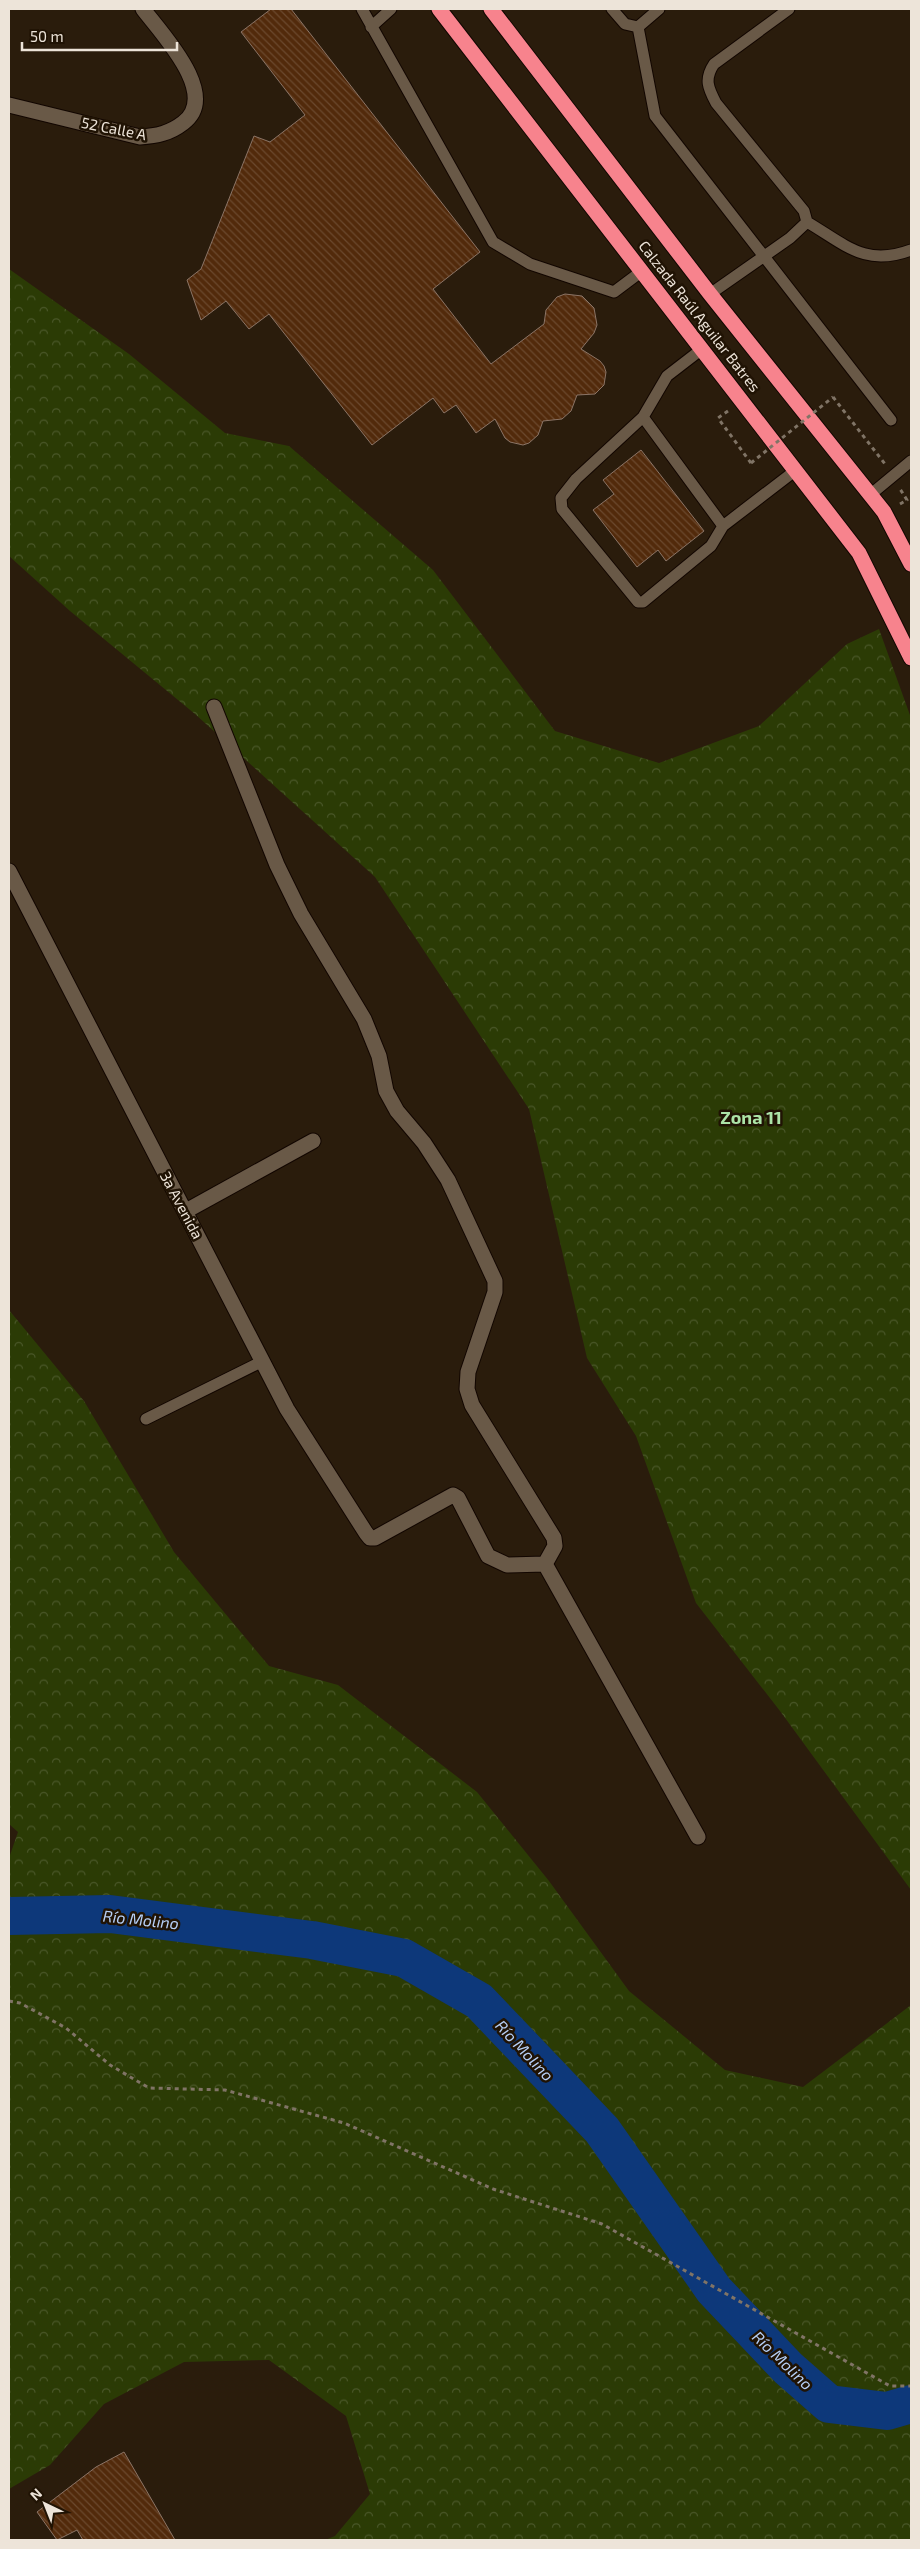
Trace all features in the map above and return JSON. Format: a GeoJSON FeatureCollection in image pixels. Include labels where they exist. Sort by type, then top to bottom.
{"type":"FeatureCollection","features":[{"type":"Feature","properties":{"kind":"highway","name":"Calzada Raúl Aguilar Batres"},"geometry":{"type":"LineString","coordinates":[[439,9],[859,553],[911,658]]}},
{"type":"Feature","properties":{"kind":"highway","name":"Calzada Raúl Aguilar Batres"},"geometry":{"type":"LineString","coordinates":[[491,9],[710,294],[884,512],[911,564]]}},
{"type":"Feature","properties":{"kind":"street","name":"52 Calle A"},"geometry":{"type":"LineString","coordinates":[[9,105],[140,137],[158,136],[176,128],[190,118],[195,103],[194,85],[185,64],[143,9]]}},
{"type":"Feature","properties":{"kind":"street"},"geometry":{"type":"LineString","coordinates":[[214,707],[276,865],[301,914],[364,1018],[378,1056],[386,1091],[397,1112],[424,1143],[448,1180],[495,1280],[495,1292],[468,1372],[467,1390],[472,1405],[554,1538],[555,1546],[545,1564],[698,1837]]}},
{"type":"Feature","properties":{"kind":"street","name":"3a Avenida"},"geometry":{"type":"LineString","coordinates":[[9,871],[287,1409],[366,1533],[370,1538],[376,1538],[453,1495],[458,1498],[488,1556],[507,1565],[545,1564]]}},
{"type":"Feature","properties":{"kind":"street"},"geometry":{"type":"LineString","coordinates":[[186,1211],[313,1141]]}},
{"type":"Feature","properties":{"kind":"lane"},"geometry":{"type":"LineString","coordinates":[[362,9],[493,242],[530,264],[614,292],[642,270]]}},
{"type":"Feature","properties":{"kind":"lane"},"geometry":{"type":"LineString","coordinates":[[371,27],[391,9]]}},
{"type":"Feature","properties":{"kind":"lane"},"geometry":{"type":"LineString","coordinates":[[612,9],[625,24],[638,27]]}},
{"type":"Feature","properties":{"kind":"lane"},"geometry":{"type":"LineString","coordinates":[[638,27],[659,9]]}},
{"type":"Feature","properties":{"kind":"lane"},"geometry":{"type":"LineString","coordinates":[[789,9],[714,64],[708,73],[707,86],[716,102],[804,211],[807,222],[864,255],[892,257],[911,250]]}},
{"type":"Feature","properties":{"kind":"lane"},"geometry":{"type":"LineString","coordinates":[[638,27],[655,116],[891,420]]}},
{"type":"Feature","properties":{"kind":"lane"},"geometry":{"type":"LineString","coordinates":[[710,294],[764,257],[807,222]]}},
{"type":"Feature","properties":{"kind":"lane"},"geometry":{"type":"LineString","coordinates":[[702,349],[667,376],[643,417],[576,479],[561,498],[562,509],[638,602],[643,602],[711,546],[723,526],[796,470]]}},
{"type":"Feature","properties":{"kind":"lane"},"geometry":{"type":"LineString","coordinates":[[643,417],[723,526]]}},
{"type":"Feature","properties":{"kind":"lane"},"geometry":{"type":"LineString","coordinates":[[870,495],[911,461]]}},
{"type":"Feature","properties":{"kind":"lane"},"geometry":{"type":"LineString","coordinates":[[146,1419],[263,1361]]}},
{"type":"Feature","properties":{"kind":"path"},"geometry":{"type":"LineString","coordinates":[[718,418],[751,463],[833,397],[878,453]]}},
{"type":"Feature","properties":{"kind":"path"},"geometry":{"type":"LineString","coordinates":[[9,2001],[20,2003],[66,2028],[110,2065],[149,2088],[224,2090],[344,2123],[493,2189],[602,2224],[890,2386],[911,2386]]}},
{"type":"Feature","properties":{"kind":"green space"},"geometry":{"type":"Polygon","coordinates":[[[9,269],[129,354],[225,433],[289,446],[433,570],[555,731],[659,763],[759,726],[847,644],[879,629],[911,718],[911,1890],[780,1711],[696,1603],[636,1436],[587,1358],[529,1109],[375,877],[195,714],[70,611],[9,556],[9,269]]]}},
{"type":"Feature","properties":{"kind":"green space"},"geometry":{"type":"Polygon","coordinates":[[[9,1310],[84,1401],[174,1552],[269,1666],[338,1685],[477,1792],[549,1881],[629,1991],[725,2070],[803,2087],[911,2005],[911,2540],[325,2540],[335,2536],[370,2494],[346,2416],[269,2360],[184,2362],[104,2404],[50,2465],[9,2489],[9,1858],[18,1832],[9,1824],[9,1310]]]}},
{"type":"Feature","properties":{"kind":"building"},"geometry":{"type":"Polygon","coordinates":[[[271,9],[291,9],[480,252],[433,289],[491,364],[544,324],[546,310],[557,297],[565,294],[582,296],[594,308],[597,325],[594,333],[581,349],[600,361],[604,366],[606,372],[604,385],[595,394],[577,395],[571,411],[562,419],[543,421],[538,435],[529,443],[523,445],[510,442],[505,438],[495,419],[476,433],[456,405],[444,413],[433,398],[372,445],[269,314],[249,329],[226,301],[201,320],[187,280],[201,269],[254,136],[270,142],[305,115],[241,32],[271,9]]]}},
{"type":"Feature","properties":{"kind":"building"},"geometry":{"type":"Polygon","coordinates":[[[641,450],[704,531],[666,561],[658,550],[637,567],[593,510],[614,494],[603,480],[641,450]]]}},
{"type":"Feature","properties":{"kind":"building"},"geometry":{"type":"Polygon","coordinates":[[[124,2452],[175,2540],[83,2540],[77,2530],[57,2540],[37,2512],[96,2467],[124,2452]]]}},
{"type":"Feature","properties":{"kind":"waterway","name":"Río Molino"},"geometry":{"type":"LineString","coordinates":[[9,1916],[110,1914],[312,1940],[404,1958],[479,2001],[602,2130],[714,2290],[788,2368],[829,2404],[887,2411],[911,2404]]}},
{"type":"Feature","properties":{"kind":"district","name":"Zona 11"},"geometry":{"type":"Point","coordinates":[751,1117]}}]}
